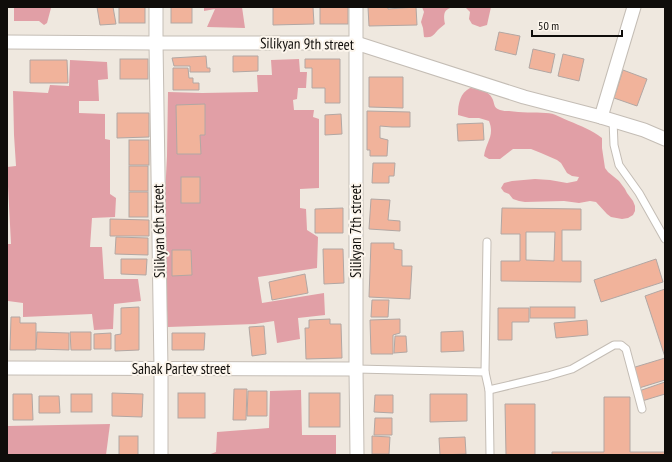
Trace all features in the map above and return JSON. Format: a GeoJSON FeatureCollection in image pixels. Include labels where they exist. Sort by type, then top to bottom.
{"type":"FeatureCollection","features":[{"type":"Feature","properties":{"kind":"street","name":"Silikyan 6th street"},"geometry":{"type":"LineString","coordinates":[[156,7],[161,455]]}},
{"type":"Feature","properties":{"kind":"street","name":"Silikyan 7th street"},"geometry":{"type":"LineString","coordinates":[[356,7],[357,455]]}},
{"type":"Feature","properties":{"kind":"street"},"geometry":{"type":"LineString","coordinates":[[607,119],[634,7]]}},
{"type":"Feature","properties":{"kind":"street","name":"Silikyan 9th street"},"geometry":{"type":"LineString","coordinates":[[7,42],[356,43],[524,97],[644,130],[665,139]]}},
{"type":"Feature","properties":{"kind":"street","name":"Sahak Partev street"},"geometry":{"type":"LineString","coordinates":[[7,368],[356,370]]}},
{"type":"Feature","properties":{"kind":"lane"},"geometry":{"type":"LineString","coordinates":[[607,119],[619,165],[639,193],[665,239]]}},
{"type":"Feature","properties":{"kind":"lane"},"geometry":{"type":"LineString","coordinates":[[487,242],[485,372],[489,390],[490,455]]}},
{"type":"Feature","properties":{"kind":"lane"},"geometry":{"type":"LineString","coordinates":[[489,390],[572,369],[614,345],[621,345],[626,350],[642,409]]}},
{"type":"Feature","properties":{"kind":"lane"},"geometry":{"type":"LineString","coordinates":[[356,370],[485,372]]}},
{"type":"Feature","properties":{"kind":"shaded area"},"geometry":{"type":"Polygon","coordinates":[[[14,7],[53,7],[51,8],[47,23],[44,25],[39,21],[14,21],[14,7]]]}},
{"type":"Feature","properties":{"kind":"shaded area"},"geometry":{"type":"Polygon","coordinates":[[[204,7],[242,7],[245,28],[207,27],[215,9],[204,11],[204,7]]]}},
{"type":"Feature","properties":{"kind":"shaded area"},"geometry":{"type":"Polygon","coordinates":[[[422,7],[456,7],[445,12],[445,24],[433,36],[424,37],[421,22],[424,12],[422,7]]]}},
{"type":"Feature","properties":{"kind":"shaded area"},"geometry":{"type":"Polygon","coordinates":[[[461,7],[491,7],[487,25],[480,27],[472,24],[469,19],[470,12],[466,8],[461,7]]]}},
{"type":"Feature","properties":{"kind":"shaded area"},"geometry":{"type":"Polygon","coordinates":[[[299,59],[300,72],[307,72],[306,88],[298,88],[297,99],[293,100],[294,110],[314,110],[313,117],[319,119],[319,188],[300,189],[300,208],[306,209],[307,230],[318,237],[317,268],[258,277],[262,303],[324,293],[325,315],[298,318],[300,339],[277,343],[274,321],[255,324],[168,327],[164,216],[168,92],[258,92],[257,75],[272,75],[271,60],[299,59]]]}},
{"type":"Feature","properties":{"kind":"shaded area"},"geometry":{"type":"Polygon","coordinates":[[[70,60],[107,62],[108,79],[98,80],[99,101],[79,101],[79,113],[105,114],[105,139],[110,140],[110,194],[116,198],[115,217],[92,218],[90,247],[102,247],[104,279],[138,279],[141,301],[114,304],[113,329],[94,330],[92,314],[23,317],[23,303],[8,301],[7,244],[11,244],[7,167],[16,166],[13,91],[48,93],[50,85],[69,86],[70,60]]]}},
{"type":"Feature","properties":{"kind":"shaded area"},"geometry":{"type":"Polygon","coordinates":[[[470,88],[479,89],[488,93],[492,98],[495,107],[500,110],[552,114],[586,128],[602,138],[605,168],[619,181],[633,201],[635,211],[633,215],[622,219],[611,217],[596,202],[525,202],[513,199],[509,194],[504,192],[501,188],[504,183],[512,181],[535,179],[567,183],[577,181],[579,177],[572,176],[567,173],[561,163],[557,160],[531,149],[513,149],[500,159],[489,159],[484,156],[491,135],[491,126],[489,121],[458,115],[460,99],[470,88]]]}},
{"type":"Feature","properties":{"kind":"shaded area"},"geometry":{"type":"Polygon","coordinates":[[[301,390],[302,435],[336,435],[336,455],[208,455],[216,452],[217,432],[269,428],[270,391],[301,390]]]}},
{"type":"Feature","properties":{"kind":"shaded area"},"geometry":{"type":"Polygon","coordinates":[[[110,424],[106,455],[7,455],[7,426],[110,424]]]}},
{"type":"Feature","properties":{"kind":"building"},"geometry":{"type":"Polygon","coordinates":[[[97,7],[113,7],[116,24],[100,25],[97,7]]]}},
{"type":"Feature","properties":{"kind":"building"},"geometry":{"type":"Polygon","coordinates":[[[119,7],[145,7],[145,23],[119,23],[119,7]]]}},
{"type":"Feature","properties":{"kind":"building"},"geometry":{"type":"Polygon","coordinates":[[[171,7],[192,7],[192,23],[171,23],[171,7]]]}},
{"type":"Feature","properties":{"kind":"building"},"geometry":{"type":"Polygon","coordinates":[[[273,7],[313,7],[314,24],[273,25],[273,7]]]}},
{"type":"Feature","properties":{"kind":"building"},"geometry":{"type":"Polygon","coordinates":[[[320,7],[348,7],[348,24],[320,24],[320,7]]]}},
{"type":"Feature","properties":{"kind":"building"},"geometry":{"type":"Polygon","coordinates":[[[368,7],[388,7],[388,9],[416,7],[417,25],[369,26],[368,7]]]}},
{"type":"Feature","properties":{"kind":"building"},"geometry":{"type":"Polygon","coordinates":[[[499,32],[520,36],[516,55],[495,50],[499,32]]]}},
{"type":"Feature","properties":{"kind":"building"},"geometry":{"type":"Polygon","coordinates":[[[533,49],[555,54],[551,73],[529,68],[533,49]]]}},
{"type":"Feature","properties":{"kind":"building"},"geometry":{"type":"Polygon","coordinates":[[[563,54],[584,59],[579,81],[558,76],[563,54]]]}},
{"type":"Feature","properties":{"kind":"building"},"geometry":{"type":"Polygon","coordinates":[[[206,56],[207,68],[210,68],[210,72],[190,72],[190,66],[174,66],[172,58],[206,56]]]}},
{"type":"Feature","properties":{"kind":"building"},"geometry":{"type":"Polygon","coordinates":[[[233,56],[258,56],[258,71],[233,72],[233,56]]]}},
{"type":"Feature","properties":{"kind":"building"},"geometry":{"type":"Polygon","coordinates":[[[120,59],[148,59],[148,79],[120,79],[120,59]]]}},
{"type":"Feature","properties":{"kind":"building"},"geometry":{"type":"Polygon","coordinates":[[[305,59],[340,59],[340,103],[325,103],[325,88],[312,88],[312,68],[305,68],[305,59]]]}},
{"type":"Feature","properties":{"kind":"building"},"geometry":{"type":"Polygon","coordinates":[[[30,60],[67,60],[68,83],[30,83],[30,60]]]}},
{"type":"Feature","properties":{"kind":"building"},"geometry":{"type":"Polygon","coordinates":[[[173,68],[188,68],[189,78],[193,78],[193,83],[199,83],[199,90],[173,90],[173,68]]]}},
{"type":"Feature","properties":{"kind":"building"},"geometry":{"type":"Polygon","coordinates":[[[623,70],[647,79],[637,106],[614,98],[623,70]]]}},
{"type":"Feature","properties":{"kind":"building"},"geometry":{"type":"Polygon","coordinates":[[[369,77],[403,77],[403,108],[369,107],[369,77]]]}},
{"type":"Feature","properties":{"kind":"building"},"geometry":{"type":"Polygon","coordinates":[[[205,104],[205,135],[200,135],[201,154],[177,154],[176,105],[205,104]]]}},
{"type":"Feature","properties":{"kind":"building"},"geometry":{"type":"Polygon","coordinates":[[[367,111],[410,112],[410,127],[380,126],[380,138],[388,140],[387,156],[370,156],[370,150],[367,150],[367,111]]]}},
{"type":"Feature","properties":{"kind":"building"},"geometry":{"type":"Polygon","coordinates":[[[117,113],[149,113],[149,137],[117,138],[117,113]]]}},
{"type":"Feature","properties":{"kind":"building"},"geometry":{"type":"Polygon","coordinates":[[[341,114],[342,134],[325,135],[325,115],[341,114]]]}},
{"type":"Feature","properties":{"kind":"building"},"geometry":{"type":"Polygon","coordinates":[[[483,123],[484,140],[458,141],[457,124],[483,123]]]}},
{"type":"Feature","properties":{"kind":"building"},"geometry":{"type":"Polygon","coordinates":[[[129,140],[149,140],[149,165],[129,165],[129,140]]]}},
{"type":"Feature","properties":{"kind":"building"},"geometry":{"type":"Polygon","coordinates":[[[373,163],[395,163],[394,176],[389,176],[389,183],[372,183],[373,163]]]}},
{"type":"Feature","properties":{"kind":"building"},"geometry":{"type":"Polygon","coordinates":[[[129,166],[148,166],[148,191],[129,191],[129,166]]]}},
{"type":"Feature","properties":{"kind":"building"},"geometry":{"type":"Polygon","coordinates":[[[181,177],[200,177],[200,203],[181,203],[181,177]]]}},
{"type":"Feature","properties":{"kind":"building"},"geometry":{"type":"Polygon","coordinates":[[[129,192],[148,192],[148,217],[129,217],[129,192]]]}},
{"type":"Feature","properties":{"kind":"building"},"geometry":{"type":"Polygon","coordinates":[[[371,199],[390,200],[388,220],[400,221],[400,231],[369,229],[371,199]]]}},
{"type":"Feature","properties":{"kind":"building"},"geometry":{"type":"Polygon","coordinates":[[[343,208],[343,233],[315,233],[315,209],[343,208]]]}},
{"type":"Feature","properties":{"kind":"building"},"geometry":{"type":"Polygon","coordinates":[[[502,208],[581,209],[581,230],[562,230],[562,261],[581,261],[581,282],[501,281],[501,261],[520,261],[520,234],[501,234],[502,208]],[[526,232],[526,260],[554,261],[555,232],[526,232]]]}},
{"type":"Feature","properties":{"kind":"building"},"geometry":{"type":"Polygon","coordinates":[[[110,219],[149,220],[149,236],[110,236],[110,219]]]}},
{"type":"Feature","properties":{"kind":"building"},"geometry":{"type":"Polygon","coordinates":[[[116,237],[148,238],[148,255],[115,254],[116,237]]]}},
{"type":"Feature","properties":{"kind":"building"},"geometry":{"type":"Polygon","coordinates":[[[371,243],[394,243],[394,249],[402,250],[402,266],[412,266],[410,299],[369,297],[371,243]]]}},
{"type":"Feature","properties":{"kind":"building"},"geometry":{"type":"Polygon","coordinates":[[[323,249],[343,249],[344,283],[324,284],[323,249]]]}},
{"type":"Feature","properties":{"kind":"building"},"geometry":{"type":"Polygon","coordinates":[[[172,250],[191,250],[192,275],[172,276],[172,250]]]}},
{"type":"Feature","properties":{"kind":"building"},"geometry":{"type":"Polygon","coordinates":[[[121,259],[147,259],[146,275],[121,274],[121,259]]]}},
{"type":"Feature","properties":{"kind":"building"},"geometry":{"type":"Polygon","coordinates":[[[656,259],[663,282],[601,302],[594,280],[656,259]]]}},
{"type":"Feature","properties":{"kind":"building"},"geometry":{"type":"Polygon","coordinates":[[[305,274],[308,293],[272,300],[269,282],[305,274]]]}},
{"type":"Feature","properties":{"kind":"building"},"geometry":{"type":"Polygon","coordinates":[[[665,289],[665,357],[645,296],[665,289]]]}},
{"type":"Feature","properties":{"kind":"building"},"geometry":{"type":"Polygon","coordinates":[[[372,300],[389,300],[388,317],[371,317],[372,300]]]}},
{"type":"Feature","properties":{"kind":"building"},"geometry":{"type":"Polygon","coordinates":[[[139,307],[139,350],[115,351],[115,335],[121,334],[121,308],[139,307]]]}},
{"type":"Feature","properties":{"kind":"building"},"geometry":{"type":"Polygon","coordinates":[[[530,307],[575,307],[575,318],[530,318],[530,307]]]}},
{"type":"Feature","properties":{"kind":"building"},"geometry":{"type":"Polygon","coordinates":[[[498,308],[529,308],[529,322],[512,322],[512,340],[498,340],[498,308]]]}},
{"type":"Feature","properties":{"kind":"building"},"geometry":{"type":"Polygon","coordinates":[[[11,317],[20,317],[20,323],[36,323],[36,350],[10,350],[11,317]]]}},
{"type":"Feature","properties":{"kind":"building"},"geometry":{"type":"Polygon","coordinates":[[[330,319],[330,324],[341,324],[342,358],[306,359],[305,328],[309,328],[309,320],[330,319]]]}},
{"type":"Feature","properties":{"kind":"building"},"geometry":{"type":"Polygon","coordinates":[[[400,319],[400,333],[393,335],[393,354],[371,354],[370,320],[400,319]]]}},
{"type":"Feature","properties":{"kind":"building"},"geometry":{"type":"Polygon","coordinates":[[[587,320],[588,335],[556,338],[554,323],[587,320]]]}},
{"type":"Feature","properties":{"kind":"building"},"geometry":{"type":"Polygon","coordinates":[[[264,326],[266,354],[252,356],[249,327],[264,326]]]}},
{"type":"Feature","properties":{"kind":"building"},"geometry":{"type":"Polygon","coordinates":[[[463,331],[464,351],[441,352],[441,332],[463,331]]]}},
{"type":"Feature","properties":{"kind":"building"},"geometry":{"type":"Polygon","coordinates":[[[37,332],[69,333],[69,350],[36,349],[37,332]]]}},
{"type":"Feature","properties":{"kind":"building"},"geometry":{"type":"Polygon","coordinates":[[[70,332],[91,332],[91,350],[71,350],[70,332]]]}},
{"type":"Feature","properties":{"kind":"building"},"geometry":{"type":"Polygon","coordinates":[[[111,333],[111,349],[94,349],[94,334],[111,333]]]}},
{"type":"Feature","properties":{"kind":"building"},"geometry":{"type":"Polygon","coordinates":[[[172,333],[205,333],[204,350],[172,350],[172,333]]]}},
{"type":"Feature","properties":{"kind":"building"},"geometry":{"type":"Polygon","coordinates":[[[395,336],[406,336],[407,352],[394,353],[395,336]]]}},
{"type":"Feature","properties":{"kind":"building"},"geometry":{"type":"Polygon","coordinates":[[[665,358],[665,380],[639,388],[632,368],[665,358]]]}},
{"type":"Feature","properties":{"kind":"building"},"geometry":{"type":"Polygon","coordinates":[[[665,382],[665,394],[642,401],[639,391],[665,382]]]}},
{"type":"Feature","properties":{"kind":"building"},"geometry":{"type":"Polygon","coordinates":[[[234,389],[247,389],[246,420],[233,420],[234,389]]]}},
{"type":"Feature","properties":{"kind":"building"},"geometry":{"type":"Polygon","coordinates":[[[248,391],[267,391],[267,416],[247,416],[248,391]]]}},
{"type":"Feature","properties":{"kind":"building"},"geometry":{"type":"Polygon","coordinates":[[[112,393],[143,394],[142,417],[112,416],[112,393]]]}},
{"type":"Feature","properties":{"kind":"building"},"geometry":{"type":"Polygon","coordinates":[[[178,393],[205,393],[205,418],[178,418],[178,393]]]}},
{"type":"Feature","properties":{"kind":"building"},"geometry":{"type":"Polygon","coordinates":[[[309,393],[340,393],[340,427],[309,427],[309,393]]]}},
{"type":"Feature","properties":{"kind":"building"},"geometry":{"type":"Polygon","coordinates":[[[13,394],[32,394],[33,420],[13,420],[13,394]]]}},
{"type":"Feature","properties":{"kind":"building"},"geometry":{"type":"Polygon","coordinates":[[[71,394],[92,394],[92,412],[71,412],[71,394]]]}},
{"type":"Feature","properties":{"kind":"building"},"geometry":{"type":"Polygon","coordinates":[[[430,394],[467,394],[467,421],[430,422],[430,394]]]}},
{"type":"Feature","properties":{"kind":"building"},"geometry":{"type":"Polygon","coordinates":[[[375,395],[393,395],[393,413],[374,412],[375,395]]]}},
{"type":"Feature","properties":{"kind":"building"},"geometry":{"type":"Polygon","coordinates":[[[39,396],[59,396],[60,413],[39,413],[39,396]]]}},
{"type":"Feature","properties":{"kind":"building"},"geometry":{"type":"Polygon","coordinates":[[[604,397],[630,397],[630,452],[665,452],[665,455],[552,455],[552,452],[604,452],[604,397]]]}},
{"type":"Feature","properties":{"kind":"building"},"geometry":{"type":"Polygon","coordinates":[[[505,404],[535,404],[535,455],[506,455],[505,404]]]}},
{"type":"Feature","properties":{"kind":"building"},"geometry":{"type":"Polygon","coordinates":[[[375,418],[392,418],[392,435],[374,435],[375,418]]]}},
{"type":"Feature","properties":{"kind":"building"},"geometry":{"type":"Polygon","coordinates":[[[119,436],[138,436],[138,455],[119,455],[119,436]]]}},
{"type":"Feature","properties":{"kind":"building"},"geometry":{"type":"Polygon","coordinates":[[[372,436],[390,437],[389,454],[372,454],[372,436]]]}},
{"type":"Feature","properties":{"kind":"building"},"geometry":{"type":"Polygon","coordinates":[[[465,437],[466,454],[440,455],[439,438],[465,437]]]}}]}
